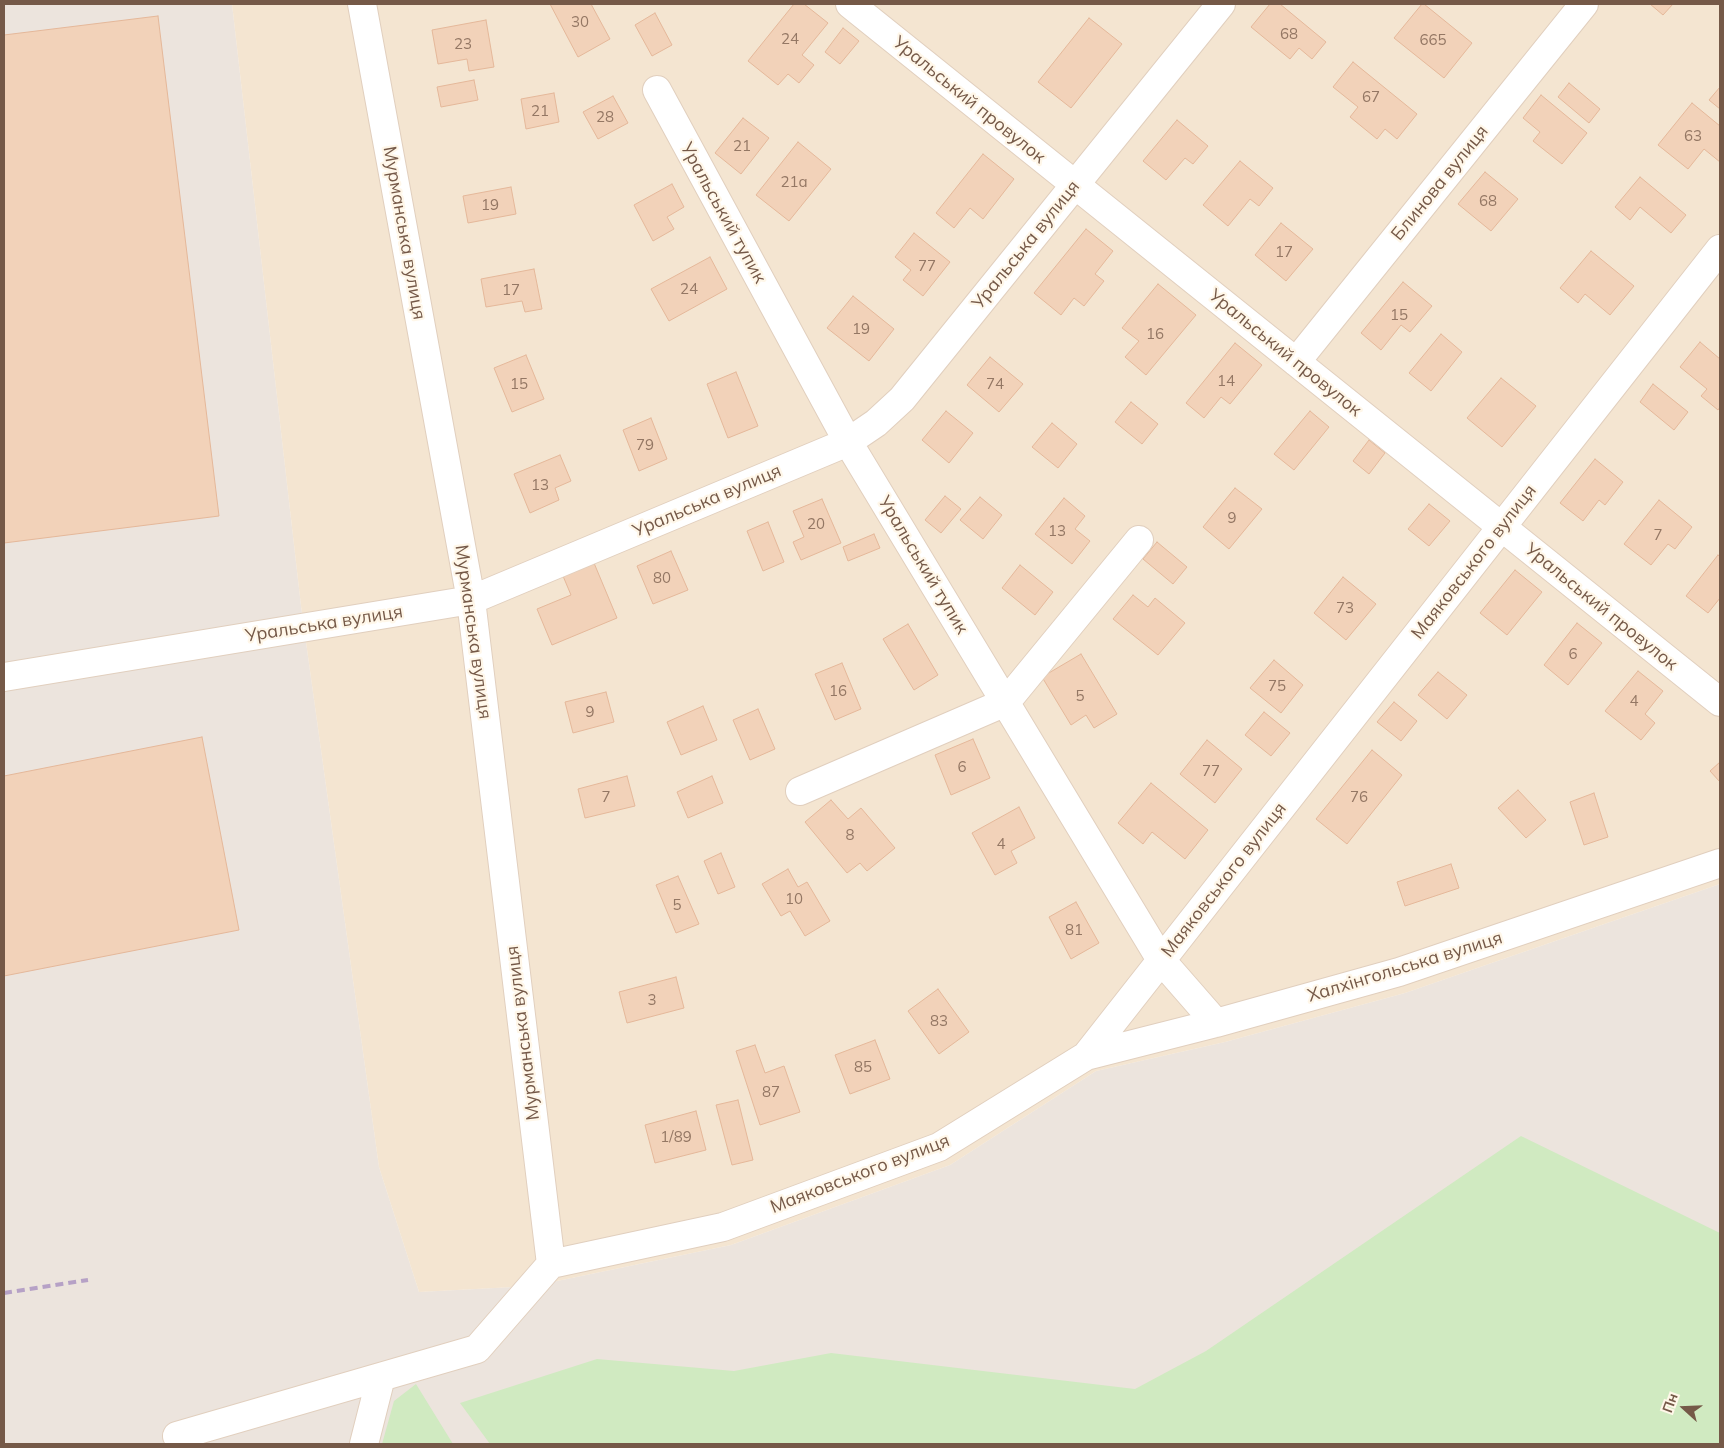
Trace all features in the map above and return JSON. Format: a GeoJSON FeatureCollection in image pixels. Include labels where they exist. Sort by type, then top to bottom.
{"type":"FeatureCollection","features":[{"type":"Feature","properties":{"kind":"street","name":"Мурманська вулиця"},"geometry":{"type":"LineString","coordinates":[[362,4],[471,600],[551,1264]]}},
{"type":"Feature","properties":{"kind":"street","name":"Уральський провулок"},"geometry":{"type":"LineString","coordinates":[[850,4],[1502,527],[1718,696]]}},
{"type":"Feature","properties":{"kind":"street","name":"Уральська вулиця"},"geometry":{"type":"LineString","coordinates":[[4,677],[471,600],[848,442],[876,423],[902,399],[1221,4]]}},
{"type":"Feature","properties":{"kind":"street","name":"Блинова вулиця"},"geometry":{"type":"LineString","coordinates":[[1296,362],[1584,4]]}},
{"type":"Feature","properties":{"kind":"street","name":"Уральський тупик"},"geometry":{"type":"LineString","coordinates":[[656,90],[848,442],[1161,960],[1216,1023]]}},
{"type":"Feature","properties":{"kind":"street","name":"Маяковського вулиця"},"geometry":{"type":"LineString","coordinates":[[551,1264],[723,1227],[939,1147],[1086,1056],[1720,249]]}},
{"type":"Feature","properties":{"kind":"street"},"geometry":{"type":"LineString","coordinates":[[800,791],[1006,702],[1139,540]]}},
{"type":"Feature","properties":{"kind":"street","name":"Халхінгольська вулиця"},"geometry":{"type":"LineString","coordinates":[[1086,1056],[1216,1023],[1399,972],[1720,863]]}},
{"type":"Feature","properties":{"kind":"street"},"geometry":{"type":"LineString","coordinates":[[178,1436],[477,1348],[551,1264]]}},
{"type":"Feature","properties":{"kind":"street"},"geometry":{"type":"LineString","coordinates":[[364,1444],[381,1377]]}},
{"type":"Feature","properties":{"kind":"shaded area"},"geometry":{"type":"Polygon","coordinates":[[[4,4],[232,4],[301,606],[379,1167],[419,1292],[533,1286],[731,1245],[950,1165],[1096,1071],[1225,1042],[1405,993],[1720,884],[1720,1444],[4,1444],[4,4]]]}},
{"type":"Feature","properties":{"kind":"shaded area"},"geometry":{"type":"Polygon","coordinates":[[[232,4],[1720,4],[1720,884],[1405,993],[1225,1042],[1096,1071],[950,1165],[731,1245],[533,1286],[419,1292],[379,1167],[301,606],[232,4]]]}},
{"type":"Feature","properties":{"kind":"green space"},"geometry":{"type":"Polygon","coordinates":[[[1521,1136],[1720,1233],[1720,1444],[490,1444],[460,1403],[597,1359],[734,1371],[831,1353],[1135,1389],[1206,1351],[1521,1136]]]}},
{"type":"Feature","properties":{"kind":"green space"},"geometry":{"type":"Polygon","coordinates":[[[416,1384],[453,1444],[382,1444],[394,1401],[416,1384]]]}},
{"type":"Feature","properties":{"kind":"building"},"geometry":{"type":"Polygon","coordinates":[[[550,4],[591,4],[610,39],[578,57],[550,4]]]}},
{"type":"Feature","properties":{"kind":"building"},"geometry":{"type":"Polygon","coordinates":[[[794,4],[804,4],[828,23],[802,55],[814,65],[799,83],[788,74],[778,85],[748,61],[794,4]]]}},
{"type":"Feature","properties":{"kind":"building"},"geometry":{"type":"Polygon","coordinates":[[[1270,4],[1280,4],[1326,42],[1312,59],[1299,48],[1290,59],[1251,27],[1270,4]]]}},
{"type":"Feature","properties":{"kind":"building"},"geometry":{"type":"Polygon","coordinates":[[[1422,4],[1472,43],[1444,78],[1394,38],[1422,4]]]}},
{"type":"Feature","properties":{"kind":"building"},"geometry":{"type":"Polygon","coordinates":[[[1650,4],[1673,4],[1663,15],[1650,4]]]}},
{"type":"Feature","properties":{"kind":"building"},"geometry":{"type":"Polygon","coordinates":[[[655,13],[672,45],[652,56],[635,25],[655,13]]]}},
{"type":"Feature","properties":{"kind":"building"},"geometry":{"type":"Polygon","coordinates":[[[158,16],[219,516],[4,543],[4,35],[158,16]]]}},
{"type":"Feature","properties":{"kind":"building"},"geometry":{"type":"Polygon","coordinates":[[[1089,18],[1122,44],[1071,108],[1038,82],[1089,18]]]}},
{"type":"Feature","properties":{"kind":"building"},"geometry":{"type":"Polygon","coordinates":[[[486,20],[494,67],[469,71],[467,59],[438,64],[432,30],[486,20]]]}},
{"type":"Feature","properties":{"kind":"building"},"geometry":{"type":"Polygon","coordinates":[[[843,28],[859,41],[840,64],[825,52],[843,28]]]}},
{"type":"Feature","properties":{"kind":"building"},"geometry":{"type":"Polygon","coordinates":[[[1353,62],[1417,114],[1397,139],[1385,129],[1377,139],[1350,117],[1358,107],[1333,87],[1353,62]]]}},
{"type":"Feature","properties":{"kind":"building"},"geometry":{"type":"Polygon","coordinates":[[[474,80],[478,100],[441,107],[437,87],[474,80]]]}},
{"type":"Feature","properties":{"kind":"building"},"geometry":{"type":"Polygon","coordinates":[[[1569,83],[1600,109],[1589,123],[1558,97],[1569,83]]]}},
{"type":"Feature","properties":{"kind":"building"},"geometry":{"type":"Polygon","coordinates":[[[1720,87],[1720,109],[1709,100],[1720,87]]]}},
{"type":"Feature","properties":{"kind":"building"},"geometry":{"type":"Polygon","coordinates":[[[554,93],[559,122],[526,129],[521,99],[554,93]]]}},
{"type":"Feature","properties":{"kind":"building"},"geometry":{"type":"Polygon","coordinates":[[[1541,95],[1587,133],[1562,164],[1533,141],[1540,132],[1523,118],[1541,95]]]}},
{"type":"Feature","properties":{"kind":"building"},"geometry":{"type":"Polygon","coordinates":[[[613,96],[628,123],[598,139],[583,112],[613,96]]]}},
{"type":"Feature","properties":{"kind":"building"},"geometry":{"type":"Polygon","coordinates":[[[1692,103],[1720,126],[1720,162],[1704,149],[1688,169],[1658,145],[1692,103]]]}},
{"type":"Feature","properties":{"kind":"building"},"geometry":{"type":"Polygon","coordinates":[[[743,118],[769,138],[741,174],[715,153],[743,118]]]}},
{"type":"Feature","properties":{"kind":"building"},"geometry":{"type":"Polygon","coordinates":[[[1177,120],[1208,146],[1193,164],[1185,158],[1166,180],[1143,161],[1177,120]]]}},
{"type":"Feature","properties":{"kind":"building"},"geometry":{"type":"Polygon","coordinates":[[[798,142],[831,169],[789,221],[756,195],[798,142]]]}},
{"type":"Feature","properties":{"kind":"building"},"geometry":{"type":"Polygon","coordinates":[[[983,154],[1014,179],[983,219],[970,208],[954,228],[936,213],[983,154]]]}},
{"type":"Feature","properties":{"kind":"building"},"geometry":{"type":"Polygon","coordinates":[[[1240,161],[1273,188],[1259,206],[1250,199],[1228,226],[1203,205],[1240,161]]]}},
{"type":"Feature","properties":{"kind":"building"},"geometry":{"type":"Polygon","coordinates":[[[1485,172],[1518,199],[1491,231],[1458,204],[1485,172]]]}},
{"type":"Feature","properties":{"kind":"building"},"geometry":{"type":"Polygon","coordinates":[[[1640,177],[1686,215],[1671,233],[1640,207],[1630,220],[1615,207],[1640,177]]]}},
{"type":"Feature","properties":{"kind":"building"},"geometry":{"type":"Polygon","coordinates":[[[672,184],[684,207],[667,217],[674,229],[653,241],[634,205],[672,184]]]}},
{"type":"Feature","properties":{"kind":"building"},"geometry":{"type":"Polygon","coordinates":[[[511,187],[516,214],[468,223],[463,196],[511,187]]]}},
{"type":"Feature","properties":{"kind":"building"},"geometry":{"type":"Polygon","coordinates":[[[1281,223],[1313,249],[1286,281],[1255,255],[1281,223]]]}},
{"type":"Feature","properties":{"kind":"building"},"geometry":{"type":"Polygon","coordinates":[[[1086,229],[1113,251],[1095,274],[1104,281],[1084,306],[1074,298],[1061,315],[1034,293],[1086,229]]]}},
{"type":"Feature","properties":{"kind":"building"},"geometry":{"type":"Polygon","coordinates":[[[914,233],[950,262],[923,296],[903,280],[911,270],[895,257],[914,233]]]}},
{"type":"Feature","properties":{"kind":"building"},"geometry":{"type":"Polygon","coordinates":[[[1591,251],[1634,286],[1610,315],[1585,294],[1578,303],[1560,288],[1591,251]]]}},
{"type":"Feature","properties":{"kind":"building"},"geometry":{"type":"Polygon","coordinates":[[[710,257],[727,289],[669,321],[651,289],[710,257]]]}},
{"type":"Feature","properties":{"kind":"building"},"geometry":{"type":"Polygon","coordinates":[[[534,269],[542,309],[525,312],[522,301],[486,307],[481,279],[534,269]]]}},
{"type":"Feature","properties":{"kind":"building"},"geometry":{"type":"Polygon","coordinates":[[[1403,282],[1432,306],[1410,332],[1401,325],[1381,350],[1361,333],[1403,282]]]}},
{"type":"Feature","properties":{"kind":"building"},"geometry":{"type":"Polygon","coordinates":[[[1158,284],[1196,315],[1146,375],[1125,357],[1139,341],[1122,328],[1158,284]]]}},
{"type":"Feature","properties":{"kind":"building"},"geometry":{"type":"Polygon","coordinates":[[[853,296],[894,329],[869,361],[827,328],[853,296]]]}},
{"type":"Feature","properties":{"kind":"building"},"geometry":{"type":"Polygon","coordinates":[[[1441,334],[1462,352],[1431,391],[1409,373],[1441,334]]]}},
{"type":"Feature","properties":{"kind":"building"},"geometry":{"type":"Polygon","coordinates":[[[1700,342],[1720,359],[1720,407],[1718,410],[1701,396],[1707,389],[1680,367],[1700,342]]]}},
{"type":"Feature","properties":{"kind":"building"},"geometry":{"type":"Polygon","coordinates":[[[1235,343],[1262,365],[1230,404],[1221,397],[1204,418],[1186,403],[1235,343]]]}},
{"type":"Feature","properties":{"kind":"building"},"geometry":{"type":"Polygon","coordinates":[[[526,355],[544,399],[512,412],[494,368],[526,355]]]}},
{"type":"Feature","properties":{"kind":"building"},"geometry":{"type":"Polygon","coordinates":[[[990,357],[1023,384],[999,412],[967,385],[990,357]]]}},
{"type":"Feature","properties":{"kind":"building"},"geometry":{"type":"Polygon","coordinates":[[[736,372],[758,426],[728,438],[707,384],[736,372]]]}},
{"type":"Feature","properties":{"kind":"building"},"geometry":{"type":"Polygon","coordinates":[[[1501,378],[1536,406],[1502,447],[1467,418],[1501,378]]]}},
{"type":"Feature","properties":{"kind":"building"},"geometry":{"type":"Polygon","coordinates":[[[1653,384],[1688,412],[1674,430],[1640,402],[1653,384]]]}},
{"type":"Feature","properties":{"kind":"building"},"geometry":{"type":"Polygon","coordinates":[[[1131,402],[1158,424],[1142,444],[1115,422],[1131,402]]]}},
{"type":"Feature","properties":{"kind":"building"},"geometry":{"type":"Polygon","coordinates":[[[946,411],[973,433],[949,463],[922,440],[946,411]]]}},
{"type":"Feature","properties":{"kind":"building"},"geometry":{"type":"Polygon","coordinates":[[[1310,411],[1329,427],[1294,470],[1274,454],[1310,411]]]}},
{"type":"Feature","properties":{"kind":"building"},"geometry":{"type":"Polygon","coordinates":[[[651,418],[667,459],[639,471],[623,430],[651,418]]]}},
{"type":"Feature","properties":{"kind":"building"},"geometry":{"type":"Polygon","coordinates":[[[1052,423],[1077,444],[1058,468],[1032,447],[1052,423]]]}},
{"type":"Feature","properties":{"kind":"building"},"geometry":{"type":"Polygon","coordinates":[[[1369,440],[1385,453],[1369,474],[1353,461],[1369,440]]]}},
{"type":"Feature","properties":{"kind":"building"},"geometry":{"type":"Polygon","coordinates":[[[560,455],[571,481],[555,488],[559,500],[530,513],[514,474],[560,455]]]}},
{"type":"Feature","properties":{"kind":"building"},"geometry":{"type":"Polygon","coordinates":[[[1595,459],[1623,482],[1605,505],[1599,500],[1583,521],[1560,503],[1595,459]]]}},
{"type":"Feature","properties":{"kind":"building"},"geometry":{"type":"Polygon","coordinates":[[[1235,488],[1262,509],[1229,549],[1203,527],[1235,488]]]}},
{"type":"Feature","properties":{"kind":"building"},"geometry":{"type":"Polygon","coordinates":[[[945,496],[961,509],[941,533],[925,520],[945,496]]]}},
{"type":"Feature","properties":{"kind":"building"},"geometry":{"type":"Polygon","coordinates":[[[980,497],[1002,515],[983,539],[960,520],[980,497]]]}},
{"type":"Feature","properties":{"kind":"building"},"geometry":{"type":"Polygon","coordinates":[[[1064,498],[1085,516],[1075,529],[1090,541],[1072,564],[1035,534],[1064,498]]]}},
{"type":"Feature","properties":{"kind":"building"},"geometry":{"type":"Polygon","coordinates":[[[822,499],[841,543],[801,560],[793,542],[804,537],[793,511],[822,499]]]}},
{"type":"Feature","properties":{"kind":"building"},"geometry":{"type":"Polygon","coordinates":[[[1659,500],[1692,527],[1675,549],[1668,544],[1651,565],[1624,544],[1659,500]]]}},
{"type":"Feature","properties":{"kind":"building"},"geometry":{"type":"Polygon","coordinates":[[[1429,504],[1450,521],[1429,546],[1408,529],[1429,504]]]}},
{"type":"Feature","properties":{"kind":"building"},"geometry":{"type":"Polygon","coordinates":[[[768,522],[784,562],[763,571],[747,531],[768,522]]]}},
{"type":"Feature","properties":{"kind":"building"},"geometry":{"type":"Polygon","coordinates":[[[874,534],[880,548],[848,561],[843,547],[874,534]]]}},
{"type":"Feature","properties":{"kind":"building"},"geometry":{"type":"Polygon","coordinates":[[[1157,542],[1187,567],[1173,584],[1143,559],[1157,542]]]}},
{"type":"Feature","properties":{"kind":"building"},"geometry":{"type":"Polygon","coordinates":[[[671,551],[688,590],[653,604],[637,566],[671,551]]]}},
{"type":"Feature","properties":{"kind":"building"},"geometry":{"type":"Polygon","coordinates":[[[1718,555],[1720,557],[1720,598],[1708,613],[1686,596],[1718,555]]]}},
{"type":"Feature","properties":{"kind":"building"},"geometry":{"type":"Polygon","coordinates":[[[594,563],[617,618],[552,645],[537,609],[571,595],[563,576],[594,563]]]}},
{"type":"Feature","properties":{"kind":"building"},"geometry":{"type":"Polygon","coordinates":[[[1020,565],[1053,592],[1035,615],[1002,588],[1020,565]]]}},
{"type":"Feature","properties":{"kind":"building"},"geometry":{"type":"Polygon","coordinates":[[[1515,570],[1542,592],[1507,635],[1480,613],[1515,570]]]}},
{"type":"Feature","properties":{"kind":"building"},"geometry":{"type":"Polygon","coordinates":[[[1343,577],[1376,604],[1346,640],[1314,613],[1343,577]]]}},
{"type":"Feature","properties":{"kind":"building"},"geometry":{"type":"Polygon","coordinates":[[[1133,595],[1148,607],[1155,598],[1185,623],[1158,655],[1113,619],[1133,595]]]}},
{"type":"Feature","properties":{"kind":"building"},"geometry":{"type":"Polygon","coordinates":[[[1577,623],[1602,643],[1568,685],[1544,665],[1577,623]]]}},
{"type":"Feature","properties":{"kind":"building"},"geometry":{"type":"Polygon","coordinates":[[[908,624],[938,675],[914,690],[883,639],[908,624]]]}},
{"type":"Feature","properties":{"kind":"building"},"geometry":{"type":"Polygon","coordinates":[[[1081,654],[1117,714],[1094,728],[1086,715],[1071,725],[1042,677],[1081,654]]]}},
{"type":"Feature","properties":{"kind":"building"},"geometry":{"type":"Polygon","coordinates":[[[1274,660],[1303,685],[1281,713],[1250,688],[1274,660]]]}},
{"type":"Feature","properties":{"kind":"building"},"geometry":{"type":"Polygon","coordinates":[[[842,663],[861,709],[835,720],[815,674],[842,663]]]}},
{"type":"Feature","properties":{"kind":"building"},"geometry":{"type":"Polygon","coordinates":[[[1638,671],[1663,691],[1645,714],[1655,723],[1641,740],[1605,711],[1638,671]]]}},
{"type":"Feature","properties":{"kind":"building"},"geometry":{"type":"Polygon","coordinates":[[[1438,672],[1467,695],[1447,719],[1418,695],[1438,672]]]}},
{"type":"Feature","properties":{"kind":"building"},"geometry":{"type":"Polygon","coordinates":[[[606,692],[614,722],[573,733],[565,702],[606,692]]]}},
{"type":"Feature","properties":{"kind":"building"},"geometry":{"type":"Polygon","coordinates":[[[1394,702],[1417,721],[1401,741],[1377,722],[1394,702]]]}},
{"type":"Feature","properties":{"kind":"building"},"geometry":{"type":"Polygon","coordinates":[[[703,706],[717,740],[681,755],[667,722],[703,706]]]}},
{"type":"Feature","properties":{"kind":"building"},"geometry":{"type":"Polygon","coordinates":[[[758,709],[775,749],[750,760],[733,720],[758,709]]]}},
{"type":"Feature","properties":{"kind":"building"},"geometry":{"type":"Polygon","coordinates":[[[1264,712],[1290,733],[1271,756],[1245,735],[1264,712]]]}},
{"type":"Feature","properties":{"kind":"building"},"geometry":{"type":"Polygon","coordinates":[[[202,737],[239,930],[4,976],[4,776],[202,737]]]}},
{"type":"Feature","properties":{"kind":"building"},"geometry":{"type":"Polygon","coordinates":[[[973,739],[990,778],[951,795],[935,755],[973,739]]]}},
{"type":"Feature","properties":{"kind":"building"},"geometry":{"type":"Polygon","coordinates":[[[1207,740],[1242,769],[1215,803],[1180,774],[1207,740]]]}},
{"type":"Feature","properties":{"kind":"building"},"geometry":{"type":"Polygon","coordinates":[[[1372,750],[1402,775],[1347,844],[1316,819],[1372,750]]]}},
{"type":"Feature","properties":{"kind":"building"},"geometry":{"type":"Polygon","coordinates":[[[1720,762],[1720,782],[1710,771],[1720,762]]]}},
{"type":"Feature","properties":{"kind":"building"},"geometry":{"type":"Polygon","coordinates":[[[627,776],[635,806],[585,818],[578,789],[627,776]]]}},
{"type":"Feature","properties":{"kind":"building"},"geometry":{"type":"Polygon","coordinates":[[[712,776],[723,803],[688,818],[677,792],[712,776]]]}},
{"type":"Feature","properties":{"kind":"building"},"geometry":{"type":"Polygon","coordinates":[[[1151,783],[1208,830],[1185,859],[1152,832],[1143,844],[1118,823],[1151,783]]]}},
{"type":"Feature","properties":{"kind":"building"},"geometry":{"type":"Polygon","coordinates":[[[1518,790],[1546,820],[1526,838],[1498,808],[1518,790]]]}},
{"type":"Feature","properties":{"kind":"building"},"geometry":{"type":"Polygon","coordinates":[[[1594,793],[1608,837],[1584,845],[1570,802],[1594,793]]]}},
{"type":"Feature","properties":{"kind":"building"},"geometry":{"type":"Polygon","coordinates":[[[831,800],[848,819],[861,808],[895,848],[867,871],[860,863],[847,873],[805,822],[831,800]]]}},
{"type":"Feature","properties":{"kind":"building"},"geometry":{"type":"Polygon","coordinates":[[[1019,807],[1035,838],[1011,851],[1017,863],[995,875],[972,833],[1019,807]]]}},
{"type":"Feature","properties":{"kind":"building"},"geometry":{"type":"Polygon","coordinates":[[[721,853],[735,887],[718,894],[704,861],[721,853]]]}},
{"type":"Feature","properties":{"kind":"building"},"geometry":{"type":"Polygon","coordinates":[[[1451,864],[1459,888],[1405,906],[1397,882],[1451,864]]]}},
{"type":"Feature","properties":{"kind":"building"},"geometry":{"type":"Polygon","coordinates":[[[788,869],[798,887],[807,882],[830,921],[805,936],[790,911],[781,916],[762,884],[788,869]]]}},
{"type":"Feature","properties":{"kind":"building"},"geometry":{"type":"Polygon","coordinates":[[[678,876],[699,924],[676,933],[656,885],[678,876]]]}},
{"type":"Feature","properties":{"kind":"building"},"geometry":{"type":"Polygon","coordinates":[[[1076,902],[1099,943],[1071,959],[1049,917],[1076,902]]]}},
{"type":"Feature","properties":{"kind":"building"},"geometry":{"type":"Polygon","coordinates":[[[676,977],[684,1008],[627,1023],[619,992],[676,977]]]}},
{"type":"Feature","properties":{"kind":"building"},"geometry":{"type":"Polygon","coordinates":[[[938,989],[969,1032],[939,1054],[908,1011],[938,989]]]}},
{"type":"Feature","properties":{"kind":"building"},"geometry":{"type":"Polygon","coordinates":[[[875,1040],[890,1079],[850,1094],[835,1055],[875,1040]]]}},
{"type":"Feature","properties":{"kind":"building"},"geometry":{"type":"Polygon","coordinates":[[[755,1045],[765,1073],[784,1066],[800,1112],[760,1125],[736,1051],[755,1045]]]}},
{"type":"Feature","properties":{"kind":"building"},"geometry":{"type":"Polygon","coordinates":[[[738,1100],[753,1160],[732,1165],[716,1105],[738,1100]]]}},
{"type":"Feature","properties":{"kind":"building"},"geometry":{"type":"Polygon","coordinates":[[[696,1111],[706,1150],[655,1163],[645,1125],[696,1111]]]}},
{"type":"Feature","properties":{"kind":"railway"},"geometry":{"type":"LineString","coordinates":[[4,1293],[88,1280]]}}]}
